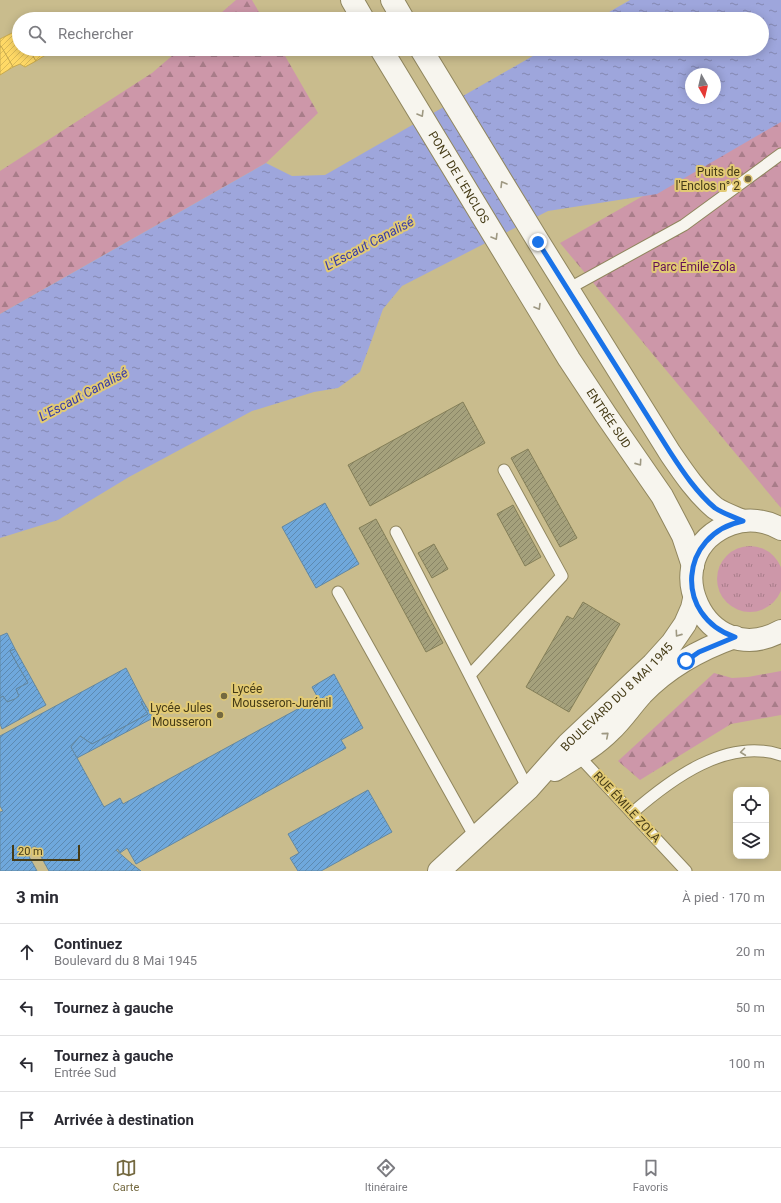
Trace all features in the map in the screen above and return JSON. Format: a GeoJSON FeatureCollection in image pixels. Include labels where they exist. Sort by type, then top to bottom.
{"type":"FeatureCollection","features":[{"type":"Feature","properties":{"kind":"main road"},"geometry":{"type":"LineString","coordinates":[[352,0],[359,12]]}},
{"type":"Feature","properties":{"kind":"main road"},"geometry":{"type":"LineString","coordinates":[[392,0],[399,12]]}},
{"type":"Feature","properties":{"kind":"main road","name":"PONT DE L'ENCLOS"},"geometry":{"type":"LineString","coordinates":[[385,56],[518,274]]}},
{"type":"Feature","properties":{"kind":"main road"},"geometry":{"type":"LineString","coordinates":[[426,57],[538,242],[670,452],[690,480],[715,507],[743,521]]}},
{"type":"Feature","properties":{"kind":"main road","name":"ENTRÉE SUD"},"geometry":{"type":"LineString","coordinates":[[518,274],[569,359],[602,410],[662,496],[683,536],[693,566]]}},
{"type":"Feature","properties":{"kind":"main road"},"geometry":{"type":"LineString","coordinates":[[781,529],[762,522],[743,521],[726,526],[711,536],[700,550],[693,566],[692,582],[694,599],[707,620],[720,631],[743,639],[760,639],[781,631]]}},
{"type":"Feature","properties":{"kind":"main road","name":"BOULEVARD DU 8 MAI 1945"},"geometry":{"type":"LineString","coordinates":[[439,871],[528,789],[573,750],[629,687],[672,643],[685,624],[694,599]]}},
{"type":"Feature","properties":{"kind":"main road","name":"BOULEVARD DU 8 MAI 1945"},"geometry":{"type":"LineString","coordinates":[[573,750],[610,731],[642,694],[664,675],[699,652],[735,637]]}},
{"type":"Feature","properties":{"kind":"lane"},"geometry":{"type":"LineString","coordinates":[[568,289],[684,225],[781,154]]}},
{"type":"Feature","properties":{"kind":"lane"},"geometry":{"type":"LineString","coordinates":[[470,675],[562,576],[504,470]]}},
{"type":"Feature","properties":{"kind":"lane"},"geometry":{"type":"LineString","coordinates":[[396,532],[528,789]]}},
{"type":"Feature","properties":{"kind":"lane"},"geometry":{"type":"LineString","coordinates":[[338,592],[475,837]]}},
{"type":"Feature","properties":{"kind":"lane","name":"RUE ÉMILE ZOLA"},"geometry":{"type":"LineString","coordinates":[[573,750],[686,871]]}},
{"type":"Feature","properties":{"kind":"lane"},"geometry":{"type":"LineString","coordinates":[[632,813],[676,778],[699,766],[728,754],[743,751],[768,751],[781,755]]}},
{"type":"Feature","properties":{"kind":"green space"},"geometry":{"type":"Polygon","coordinates":[[[236,0],[252,0],[259,12],[222,12],[236,0]]]}},
{"type":"Feature","properties":{"kind":"green space"},"geometry":{"type":"Polygon","coordinates":[[[172,56],[285,56],[318,113],[266,163],[0,314],[0,171],[152,73],[172,56]]]}},
{"type":"Feature","properties":{"kind":"green space","name":"Parc Émile Zola"},"geometry":{"type":"Polygon","coordinates":[[[781,118],[781,508],[560,243],[781,118]]]}},
{"type":"Feature","properties":{"kind":"green space"},"geometry":{"type":"Polygon","coordinates":[[[743,546],[757,546],[763,548],[774,555],[781,566],[781,592],[774,603],[763,610],[757,612],[743,612],[737,610],[726,603],[719,592],[717,586],[717,572],[719,566],[726,555],[737,548],[743,546]]]}},
{"type":"Feature","properties":{"kind":"green space"},"geometry":{"type":"Polygon","coordinates":[[[781,671],[781,715],[731,724],[640,780],[618,761],[714,673],[732,678],[748,677],[781,671]]]}},
{"type":"Feature","properties":{"kind":"water","name":"L'Escaut Canalisé"},"geometry":{"type":"Polygon","coordinates":[[[630,0],[781,0],[781,122],[657,194],[548,211],[402,286],[383,309],[360,372],[338,388],[314,392],[252,411],[129,477],[58,520],[0,538],[0,314],[266,163],[292,176],[325,175],[533,56],[769,56],[769,12],[609,12],[630,0]]]}},
{"type":"Feature","properties":{"kind":"building: Logements"},"geometry":{"type":"Polygon","coordinates":[[[12,33],[12,56],[33,56],[36,61],[25,67],[20,64],[13,67],[0,45],[0,39],[12,33]]]}},
{"type":"Feature","properties":{"kind":"building: Logements"},"geometry":{"type":"Polygon","coordinates":[[[1,46],[13,67],[0,75],[0,47],[1,46]]]}},
{"type":"Feature","properties":{"kind":"building: Logements"},"geometry":{"type":"Polygon","coordinates":[[[33,56],[44,56],[36,61],[33,56]]]}},
{"type":"Feature","properties":{"kind":"building: Écoles"},"geometry":{"type":"Polygon","coordinates":[[[325,503],[359,564],[316,588],[282,527],[325,503]]]}},
{"type":"Feature","properties":{"kind":"building: Écoles"},"geometry":{"type":"Polygon","coordinates":[[[7,633],[15,649],[10,651],[28,683],[16,689],[19,696],[7,702],[3,696],[0,698],[0,636],[7,633]]]}},
{"type":"Feature","properties":{"kind":"building: Écoles"},"geometry":{"type":"Polygon","coordinates":[[[15,649],[46,705],[2,729],[0,724],[0,698],[3,696],[7,702],[15,699],[19,696],[16,689],[28,683],[10,651],[15,649]]]}},
{"type":"Feature","properties":{"kind":"building: Écoles"},"geometry":{"type":"Polygon","coordinates":[[[126,668],[148,714],[92,744],[80,736],[71,747],[104,807],[120,798],[123,804],[318,698],[312,687],[334,674],[363,728],[341,740],[346,748],[136,864],[127,848],[120,853],[118,849],[116,850],[132,864],[125,871],[49,871],[35,846],[26,851],[37,871],[0,871],[0,812],[3,811],[0,806],[0,736],[126,668]]]}},
{"type":"Feature","properties":{"kind":"building: Écoles"},"geometry":{"type":"Polygon","coordinates":[[[143,701],[153,718],[77,758],[71,747],[80,736],[92,744],[148,714],[141,702],[143,701]]]}},
{"type":"Feature","properties":{"kind":"building: Écoles"},"geometry":{"type":"Polygon","coordinates":[[[368,790],[392,832],[321,871],[298,871],[290,858],[299,853],[288,834],[368,790]]]}},
{"type":"Feature","properties":{"kind":"building: Écoles"},"geometry":{"type":"Polygon","coordinates":[[[132,864],[141,871],[125,871],[132,864]]]}},
{"type":"Feature","properties":{"kind":"building: Autres"},"geometry":{"type":"Polygon","coordinates":[[[463,402],[485,443],[370,506],[348,465],[463,402]]]}},
{"type":"Feature","properties":{"kind":"building: Autres"},"geometry":{"type":"Polygon","coordinates":[[[528,449],[577,538],[560,547],[511,458],[528,449]]]}},
{"type":"Feature","properties":{"kind":"building: Autres"},"geometry":{"type":"Polygon","coordinates":[[[513,505],[541,557],[525,566],[497,514],[513,505]]]}},
{"type":"Feature","properties":{"kind":"building: Autres"},"geometry":{"type":"Polygon","coordinates":[[[376,519],[443,643],[426,652],[359,528],[376,519]]]}},
{"type":"Feature","properties":{"kind":"building: Autres"},"geometry":{"type":"Polygon","coordinates":[[[434,544],[448,569],[432,578],[418,553],[434,544]]]}},
{"type":"Feature","properties":{"kind":"building: Autres"},"geometry":{"type":"Polygon","coordinates":[[[583,602],[620,624],[569,712],[526,687],[567,616],[573,619],[583,602]]]}},
{"type":"Feature","properties":{"kind":"place","name":"Puits de l'Enclos n° 2"},"geometry":{"type":"Point","coordinates":[748,179]}},
{"type":"Feature","properties":{"kind":"place","name":"Lycée Mousseron-Jurénil"},"geometry":{"type":"Point","coordinates":[224,696]}},
{"type":"Feature","properties":{"kind":"place","name":"Lycée Jules Mousseron"},"geometry":{"type":"Point","coordinates":[220,715]}},
{"type":"Feature","properties":{"kind":"route"},"geometry":{"type":"LineString","coordinates":[[538,242],[670,452],[690,480],[715,507],[730,516],[743,521],[718,530],[705,542],[696,558],[692,574],[692,590],[694,599],[702,614],[720,631],[735,637],[711,646],[686,661]]}}]}
